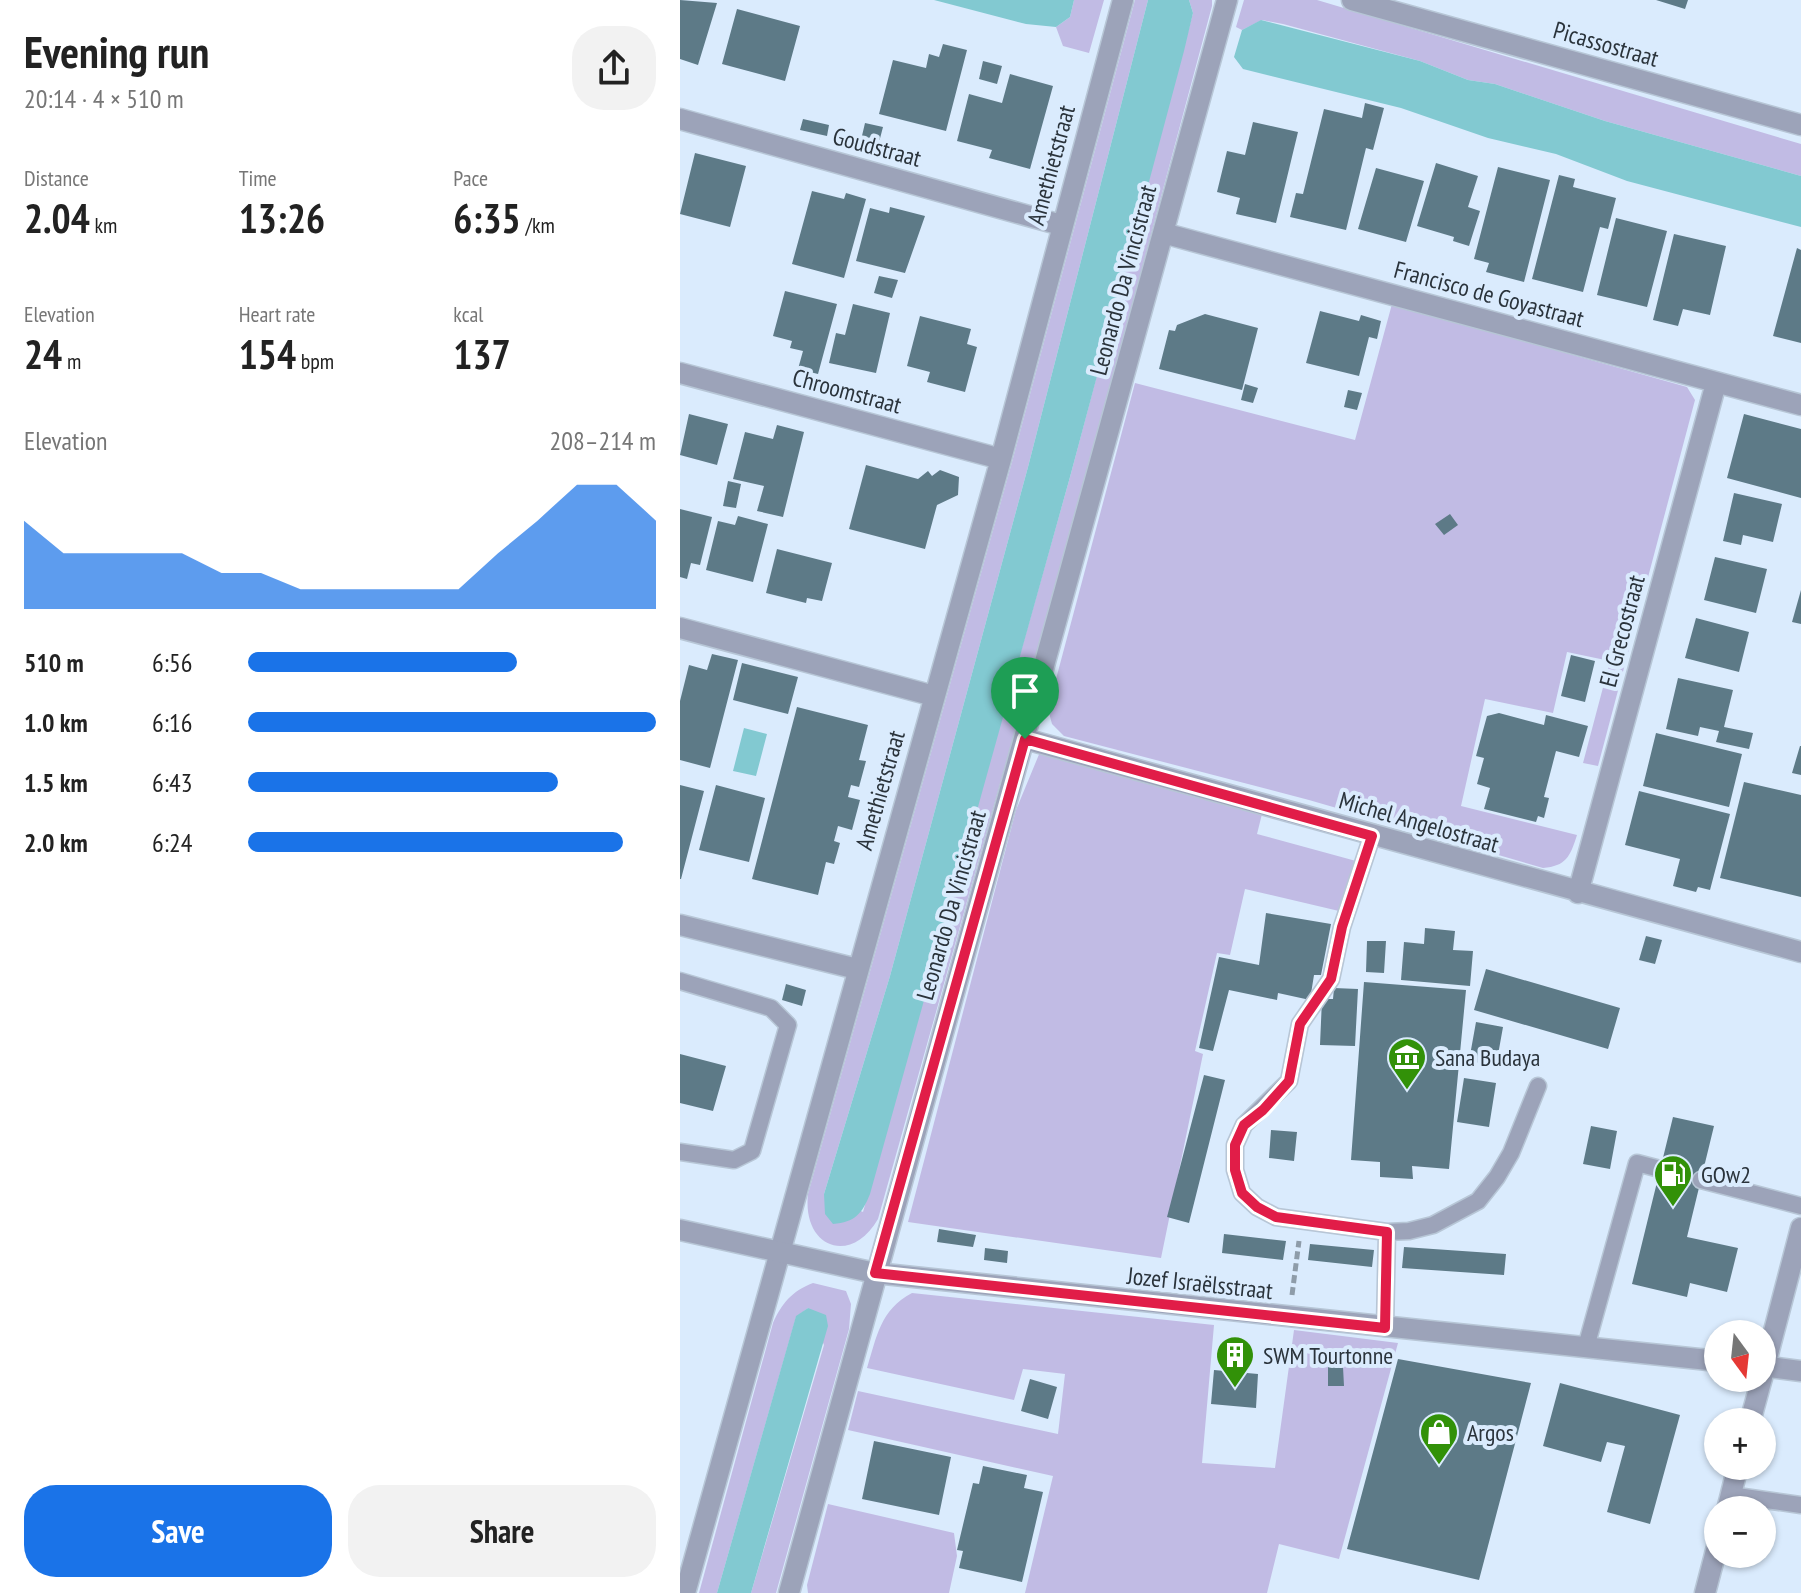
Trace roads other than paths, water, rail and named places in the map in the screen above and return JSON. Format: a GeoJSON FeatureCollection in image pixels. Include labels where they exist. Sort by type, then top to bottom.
{"type":"FeatureCollection","features":[{"type":"Feature","properties":{"kind":"street","name":"Amethietstraat"},"geometry":{"type":"LineString","coordinates":[[684,1586],[1001,459],[1123,0]]}},
{"type":"Feature","properties":{"kind":"street","name":"Leonardo Da Vincistraat"},"geometry":{"type":"LineString","coordinates":[[789,1593],[1227,0]]}},
{"type":"Feature","properties":{"kind":"street","name":"Picassostraat"},"geometry":{"type":"LineString","coordinates":[[1352,0],[1801,123]]}},
{"type":"Feature","properties":{"kind":"street","name":"Goudstraat"},"geometry":{"type":"LineString","coordinates":[[680,119],[1061,225]]}},
{"type":"Feature","properties":{"kind":"street","name":"Francisco de Goyastraat"},"geometry":{"type":"LineString","coordinates":[[1163,233],[1801,405]]}},
{"type":"Feature","properties":{"kind":"street","name":"Chroomstraat"},"geometry":{"type":"LineString","coordinates":[[680,373],[1001,459]]}},
{"type":"Feature","properties":{"kind":"street","name":"El Grecostraat"},"geometry":{"type":"LineString","coordinates":[[1578,893],[1716,383]]}},
{"type":"Feature","properties":{"kind":"street"},"geometry":{"type":"LineString","coordinates":[[680,628],[934,696]]}},
{"type":"Feature","properties":{"kind":"street","name":"Michel Angelostraat"},"geometry":{"type":"LineString","coordinates":[[1025,739],[1801,952]]}},
{"type":"Feature","properties":{"kind":"street"},"geometry":{"type":"LineString","coordinates":[[680,925],[857,969]]}},
{"type":"Feature","properties":{"kind":"street"},"geometry":{"type":"LineString","coordinates":[[1776,1323],[1801,1228]]}},
{"type":"Feature","properties":{"kind":"street","name":"Jozef Israëlsstraat"},"geometry":{"type":"LineString","coordinates":[[680,1230],[875,1273],[1288,1319],[1704,1360]]}},
{"type":"Feature","properties":{"kind":"street"},"geometry":{"type":"LineString","coordinates":[[1776,1372],[1801,1371]]}},
{"type":"Feature","properties":{"kind":"street"},"geometry":{"type":"LineString","coordinates":[[1705,1593],[1712,1568]]}},
{"type":"Feature","properties":{"kind":"lane"},"geometry":{"type":"LineString","coordinates":[[1372,836],[1342,927],[1331,979],[1300,1024],[1289,1081],[1263,1110],[1244,1125],[1235,1145],[1235,1170],[1242,1193],[1257,1207],[1276,1217],[1387,1232],[1433,1225],[1478,1201],[1511,1153],[1538,1086]]}},
{"type":"Feature","properties":{"kind":"lane"},"geometry":{"type":"LineString","coordinates":[[680,981],[771,1008],[788,1025],[752,1151],[734,1160],[680,1152]]}},
{"type":"Feature","properties":{"kind":"lane"},"geometry":{"type":"LineString","coordinates":[[1586,1347],[1637,1163],[1660,1169]]}},
{"type":"Feature","properties":{"kind":"lane"},"geometry":{"type":"LineString","coordinates":[[1701,1180],[1801,1206]]}},
{"type":"Feature","properties":{"kind":"lane"},"geometry":{"type":"LineString","coordinates":[[1385,1328],[1387,1232]]}},
{"type":"Feature","properties":{"kind":"lane"},"geometry":{"type":"LineString","coordinates":[[1776,1504],[1801,1505]]}},
{"type":"Feature","properties":{"kind":"place","name":"Sana Budaya"},"geometry":{"type":"Point","coordinates":[1407,1091]}},
{"type":"Feature","properties":{"kind":"place","name":"GOw2"},"geometry":{"type":"Point","coordinates":[1673,1208]}},
{"type":"Feature","properties":{"kind":"place","name":"SWM Tourtonne"},"geometry":{"type":"Point","coordinates":[1235,1389]}},
{"type":"Feature","properties":{"kind":"place","name":"Argos"},"geometry":{"type":"Point","coordinates":[1439,1466]}}]}
